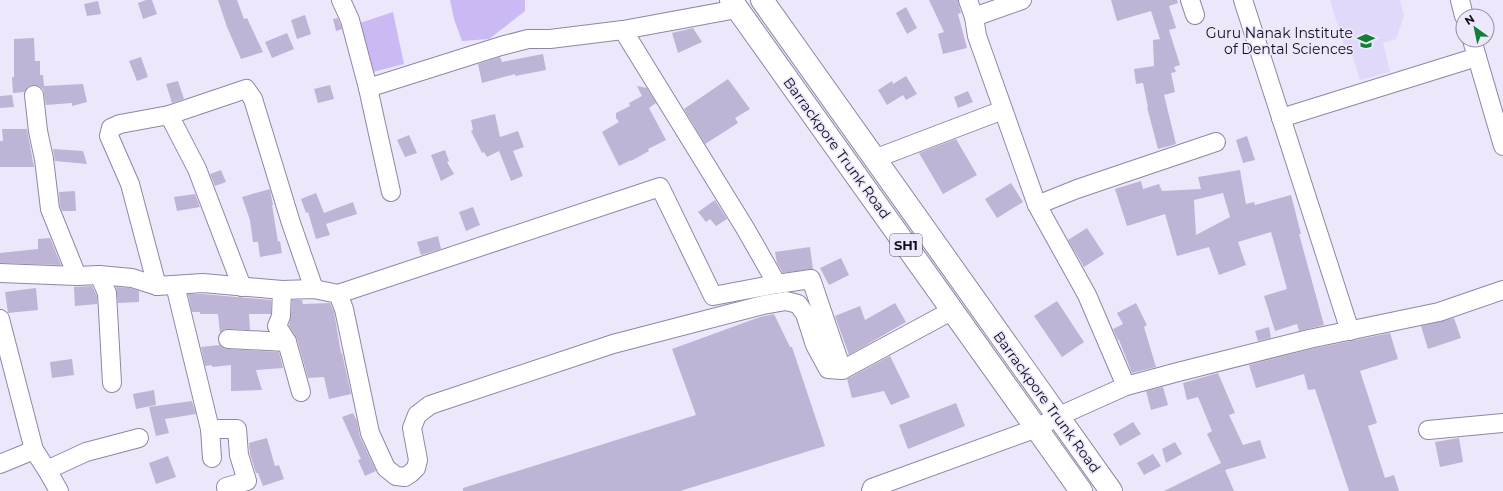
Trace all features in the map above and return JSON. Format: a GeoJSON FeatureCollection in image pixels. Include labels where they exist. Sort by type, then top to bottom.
{"type":"FeatureCollection","features":[{"type":"Feature","properties":{"kind":"main road","name":"Barrackpore Trunk Road"},"geometry":{"type":"LineString","coordinates":[[762,0],[1110,491]]}},
{"type":"Feature","properties":{"kind":"main road","name":"Barrackpore Trunk Road"},"geometry":{"type":"LineString","coordinates":[[734,4],[1081,491]]}},
{"type":"Feature","properties":{"kind":"street"},"geometry":{"type":"LineString","coordinates":[[341,0],[350,20],[368,88],[391,192]]}},
{"type":"Feature","properties":{"kind":"street"},"geometry":{"type":"LineString","coordinates":[[968,0],[974,17],[977,36],[1037,205],[1087,295],[1126,386]]}},
{"type":"Feature","properties":{"kind":"street"},"geometry":{"type":"LineString","coordinates":[[974,17],[1022,0]]}},
{"type":"Feature","properties":{"kind":"street"},"geometry":{"type":"LineString","coordinates":[[1242,0],[1350,331]]}},
{"type":"Feature","properties":{"kind":"street"},"geometry":{"type":"LineString","coordinates":[[368,88],[501,46],[528,39],[550,39],[623,30],[734,4]]}},
{"type":"Feature","properties":{"kind":"street"},"geometry":{"type":"LineString","coordinates":[[623,30],[745,228],[777,284]]}},
{"type":"Feature","properties":{"kind":"street"},"geometry":{"type":"LineString","coordinates":[[1474,48],[1486,87],[1499,113],[1503,146]]}},
{"type":"Feature","properties":{"kind":"street"},"geometry":{"type":"LineString","coordinates":[[1280,118],[1477,57]]}},
{"type":"Feature","properties":{"kind":"street"},"geometry":{"type":"LineString","coordinates":[[156,286],[130,184],[109,136],[111,128],[120,124],[169,115],[246,89],[254,99],[291,223],[314,289]]}},
{"type":"Feature","properties":{"kind":"street"},"geometry":{"type":"LineString","coordinates":[[34,95],[50,209],[77,276]]}},
{"type":"Feature","properties":{"kind":"street"},"geometry":{"type":"LineString","coordinates":[[874,160],[1003,110]]}},
{"type":"Feature","properties":{"kind":"street"},"geometry":{"type":"LineString","coordinates":[[169,115],[196,169],[242,287]]}},
{"type":"Feature","properties":{"kind":"street"},"geometry":{"type":"LineString","coordinates":[[1037,205],[1077,189],[1216,142]]}},
{"type":"Feature","properties":{"kind":"street"},"geometry":{"type":"LineString","coordinates":[[0,273],[77,276],[99,275],[132,278],[156,286],[203,284],[282,290],[314,289],[338,294],[660,187],[713,296],[811,279],[842,370]]}},
{"type":"Feature","properties":{"kind":"street"},"geometry":{"type":"LineString","coordinates":[[99,275],[107,293],[112,383]]}},
{"type":"Feature","properties":{"kind":"street"},"geometry":{"type":"LineString","coordinates":[[175,285],[210,429],[212,458]]}},
{"type":"Feature","properties":{"kind":"street"},"geometry":{"type":"LineString","coordinates":[[282,290],[281,316],[277,326],[288,342],[301,392]]}},
{"type":"Feature","properties":{"kind":"street"},"geometry":{"type":"LineString","coordinates":[[871,491],[872,488],[1037,428],[1057,417],[1126,386],[1350,331],[1439,312],[1503,290]]}},
{"type":"Feature","properties":{"kind":"street"},"geometry":{"type":"LineString","coordinates":[[338,294],[344,309],[370,433],[386,468],[396,476],[405,477],[416,468],[418,460],[412,428],[417,415],[430,405],[613,344],[763,305],[786,301],[798,304],[805,314],[815,345],[828,369],[842,370],[953,310]]}},
{"type":"Feature","properties":{"kind":"street"},"geometry":{"type":"LineString","coordinates":[[0,319],[5,359],[34,450],[59,491]]}},
{"type":"Feature","properties":{"kind":"street"},"geometry":{"type":"LineString","coordinates":[[228,339],[288,342]]}},
{"type":"Feature","properties":{"kind":"street"},"geometry":{"type":"LineString","coordinates":[[1428,430],[1503,423]]}},
{"type":"Feature","properties":{"kind":"street"},"geometry":{"type":"LineString","coordinates":[[210,429],[237,429],[239,455],[247,481],[226,487],[227,491]]}},
{"type":"Feature","properties":{"kind":"street"},"geometry":{"type":"LineString","coordinates":[[47,470],[86,452],[138,438]]}},
{"type":"Feature","properties":{"kind":"street"},"geometry":{"type":"LineString","coordinates":[[0,464],[34,450]]}},
{"type":"Feature","properties":{"kind":"shaded area"},"geometry":{"type":"Polygon","coordinates":[[[450,0],[525,0],[525,11],[489,39],[462,41],[454,19],[450,0]]]}},
{"type":"Feature","properties":{"kind":"shaded area","name":"Guru Nanak Institute of Dental Sciences"},"geometry":{"type":"Polygon","coordinates":[[[1330,0],[1400,0],[1404,16],[1396,39],[1383,43],[1390,72],[1360,80],[1351,51],[1346,52],[1330,0]]]}},
{"type":"Feature","properties":{"kind":"shaded area"},"geometry":{"type":"Polygon","coordinates":[[[393,12],[404,64],[365,74],[348,27],[393,12]]]}},
{"type":"Feature","properties":{"kind":"building"},"geometry":{"type":"Polygon","coordinates":[[[146,0],[152,0],[157,14],[143,19],[138,3],[146,0]]]}},
{"type":"Feature","properties":{"kind":"building"},"geometry":{"type":"Polygon","coordinates":[[[218,0],[237,0],[244,19],[247,18],[263,52],[241,59],[227,27],[218,0]]]}},
{"type":"Feature","properties":{"kind":"building"},"geometry":{"type":"Polygon","coordinates":[[[929,0],[958,0],[961,13],[958,14],[967,48],[943,54],[938,34],[944,32],[929,0]]]}},
{"type":"Feature","properties":{"kind":"building"},"geometry":{"type":"Polygon","coordinates":[[[1111,0],[1177,0],[1178,3],[1169,6],[1176,28],[1169,30],[1180,65],[1174,67],[1176,72],[1171,73],[1175,92],[1164,95],[1176,144],[1158,149],[1147,107],[1143,83],[1136,84],[1134,69],[1154,66],[1153,40],[1160,39],[1151,11],[1117,21],[1111,0]]]}},
{"type":"Feature","properties":{"kind":"building"},"geometry":{"type":"Polygon","coordinates":[[[98,1],[101,14],[87,16],[84,4],[98,1]]]}},
{"type":"Feature","properties":{"kind":"building"},"geometry":{"type":"Polygon","coordinates":[[[906,7],[917,28],[907,34],[896,13],[906,7]]]}},
{"type":"Feature","properties":{"kind":"building"},"geometry":{"type":"Polygon","coordinates":[[[305,15],[311,34],[297,39],[291,20],[305,15]]]}},
{"type":"Feature","properties":{"kind":"building"},"geometry":{"type":"Polygon","coordinates":[[[338,18],[342,29],[336,31],[333,19],[338,18]]]}},
{"type":"Feature","properties":{"kind":"building"},"geometry":{"type":"Polygon","coordinates":[[[693,28],[702,42],[678,53],[672,33],[693,28]]]}},
{"type":"Feature","properties":{"kind":"building"},"geometry":{"type":"Polygon","coordinates":[[[287,33],[294,49],[272,58],[265,42],[287,33]]]}},
{"type":"Feature","properties":{"kind":"building"},"geometry":{"type":"Polygon","coordinates":[[[34,38],[35,61],[40,61],[40,75],[43,75],[44,86],[83,84],[87,102],[72,106],[72,103],[46,105],[43,89],[39,86],[33,85],[28,87],[24,92],[13,93],[12,77],[14,77],[14,39],[34,38]]]}},
{"type":"Feature","properties":{"kind":"building"},"geometry":{"type":"Polygon","coordinates":[[[543,54],[546,70],[515,76],[515,74],[482,83],[478,64],[500,57],[502,62],[543,54]]]}},
{"type":"Feature","properties":{"kind":"building"},"geometry":{"type":"Polygon","coordinates":[[[141,57],[148,77],[137,81],[129,61],[141,57]]]}},
{"type":"Feature","properties":{"kind":"building"},"geometry":{"type":"Polygon","coordinates":[[[906,76],[917,94],[906,100],[903,95],[887,105],[878,90],[892,81],[893,84],[906,76]]]}},
{"type":"Feature","properties":{"kind":"building"},"geometry":{"type":"Polygon","coordinates":[[[728,79],[750,109],[735,118],[738,123],[705,144],[684,109],[728,79]]]}},
{"type":"Feature","properties":{"kind":"building"},"geometry":{"type":"Polygon","coordinates":[[[178,81],[184,99],[172,103],[166,84],[178,81]]]}},
{"type":"Feature","properties":{"kind":"building"},"geometry":{"type":"Polygon","coordinates":[[[330,85],[334,99],[318,103],[314,89],[330,85]]]}},
{"type":"Feature","properties":{"kind":"building"},"geometry":{"type":"Polygon","coordinates":[[[637,86],[647,88],[656,103],[649,108],[666,140],[648,149],[649,151],[631,161],[619,166],[602,132],[619,122],[616,118],[616,113],[630,106],[629,103],[642,96],[637,86]]]}},
{"type":"Feature","properties":{"kind":"building"},"geometry":{"type":"Polygon","coordinates":[[[968,91],[973,102],[958,108],[954,97],[968,91]]]}},
{"type":"Feature","properties":{"kind":"building"},"geometry":{"type":"Polygon","coordinates":[[[12,95],[14,107],[0,108],[0,96],[12,95]]]}},
{"type":"Feature","properties":{"kind":"building"},"geometry":{"type":"Polygon","coordinates":[[[495,114],[500,137],[518,131],[524,147],[513,151],[523,176],[511,181],[499,151],[487,157],[484,152],[482,153],[471,131],[473,130],[471,120],[495,114]]]}},
{"type":"Feature","properties":{"kind":"building"},"geometry":{"type":"Polygon","coordinates":[[[2,129],[27,129],[34,167],[0,167],[0,141],[3,141],[2,129]]]}},
{"type":"Feature","properties":{"kind":"building"},"geometry":{"type":"Polygon","coordinates":[[[409,135],[417,153],[405,157],[397,140],[409,135]]]}},
{"type":"Feature","properties":{"kind":"building"},"geometry":{"type":"Polygon","coordinates":[[[1247,136],[1255,160],[1243,163],[1236,140],[1247,136]]]}},
{"type":"Feature","properties":{"kind":"building"},"geometry":{"type":"Polygon","coordinates":[[[956,139],[977,175],[943,194],[919,153],[956,139]]]}},
{"type":"Feature","properties":{"kind":"building"},"geometry":{"type":"Polygon","coordinates":[[[53,149],[83,151],[87,164],[55,161],[53,149]]]}},
{"type":"Feature","properties":{"kind":"building"},"geometry":{"type":"Polygon","coordinates":[[[445,150],[449,161],[447,162],[454,174],[441,181],[431,155],[445,150]]]}},
{"type":"Feature","properties":{"kind":"building"},"geometry":{"type":"Polygon","coordinates":[[[221,170],[226,182],[215,186],[210,174],[221,170]]]}},
{"type":"Feature","properties":{"kind":"building"},"geometry":{"type":"Polygon","coordinates":[[[1240,170],[1246,204],[1254,202],[1255,205],[1291,195],[1301,234],[1299,234],[1324,325],[1299,331],[1297,324],[1275,331],[1264,296],[1287,289],[1271,232],[1238,242],[1246,265],[1219,275],[1209,247],[1177,256],[1165,214],[1127,226],[1115,189],[1141,181],[1143,189],[1159,184],[1162,191],[1201,189],[1198,177],[1240,170]],[[1223,193],[1194,200],[1196,235],[1230,217],[1223,193]]]}},
{"type":"Feature","properties":{"kind":"building"},"geometry":{"type":"Polygon","coordinates":[[[1011,183],[1023,202],[997,218],[985,199],[1011,183]]]}},
{"type":"Feature","properties":{"kind":"building"},"geometry":{"type":"Polygon","coordinates":[[[270,189],[278,242],[280,241],[282,253],[260,257],[258,242],[253,242],[250,220],[242,197],[270,189]]]}},
{"type":"Feature","properties":{"kind":"building"},"geometry":{"type":"Polygon","coordinates":[[[75,191],[76,211],[62,211],[59,192],[75,191]]]}},
{"type":"Feature","properties":{"kind":"building"},"geometry":{"type":"Polygon","coordinates":[[[316,193],[324,213],[353,202],[357,214],[326,224],[330,235],[316,239],[308,212],[306,213],[301,199],[316,193]]]}},
{"type":"Feature","properties":{"kind":"building"},"geometry":{"type":"Polygon","coordinates":[[[195,194],[200,207],[177,211],[174,197],[195,194]]]}},
{"type":"Feature","properties":{"kind":"building"},"geometry":{"type":"Polygon","coordinates":[[[715,200],[727,219],[716,226],[710,219],[706,222],[698,212],[715,200]]]}},
{"type":"Feature","properties":{"kind":"building"},"geometry":{"type":"Polygon","coordinates":[[[473,207],[480,225],[466,231],[459,212],[473,207]]]}},
{"type":"Feature","properties":{"kind":"building"},"geometry":{"type":"Polygon","coordinates":[[[1087,228],[1104,254],[1084,267],[1068,240],[1087,228]]]}},
{"type":"Feature","properties":{"kind":"building"},"geometry":{"type":"Polygon","coordinates":[[[438,236],[441,249],[421,255],[417,242],[438,236]]]}},
{"type":"Feature","properties":{"kind":"building"},"geometry":{"type":"Polygon","coordinates":[[[50,238],[61,265],[0,263],[0,253],[38,249],[38,239],[50,238]]]}},
{"type":"Feature","properties":{"kind":"building"},"geometry":{"type":"Polygon","coordinates":[[[810,247],[813,269],[783,273],[777,263],[775,252],[810,247]]]}},
{"type":"Feature","properties":{"kind":"building"},"geometry":{"type":"Polygon","coordinates":[[[841,258],[849,275],[829,285],[820,268],[841,258]]]}},
{"type":"Feature","properties":{"kind":"building"},"geometry":{"type":"Polygon","coordinates":[[[92,286],[97,296],[97,304],[75,306],[74,287],[92,286]]]}},
{"type":"Feature","properties":{"kind":"building"},"geometry":{"type":"Polygon","coordinates":[[[116,287],[130,288],[139,291],[139,302],[118,303],[116,287]]]}},
{"type":"Feature","properties":{"kind":"building"},"geometry":{"type":"Polygon","coordinates":[[[36,288],[38,310],[8,313],[5,292],[36,288]]]}},
{"type":"Feature","properties":{"kind":"building"},"geometry":{"type":"Polygon","coordinates":[[[188,294],[271,300],[271,314],[249,314],[250,330],[228,329],[220,333],[218,314],[200,314],[200,312],[192,312],[188,294]]]}},
{"type":"Feature","properties":{"kind":"building"},"geometry":{"type":"Polygon","coordinates":[[[292,300],[302,300],[303,304],[330,303],[334,312],[341,353],[351,394],[329,399],[324,377],[308,378],[297,339],[289,326],[292,300]]]}},
{"type":"Feature","properties":{"kind":"building"},"geometry":{"type":"Polygon","coordinates":[[[1057,301],[1084,342],[1062,357],[1034,316],[1057,301]]]}},
{"type":"Feature","properties":{"kind":"building"},"geometry":{"type":"Polygon","coordinates":[[[895,303],[906,322],[849,355],[835,316],[860,306],[865,320],[895,303]]]}},
{"type":"Feature","properties":{"kind":"building"},"geometry":{"type":"Polygon","coordinates":[[[1136,303],[1147,325],[1144,327],[1156,367],[1132,373],[1113,329],[1123,324],[1117,313],[1136,303]]]}},
{"type":"Feature","properties":{"kind":"building"},"geometry":{"type":"Polygon","coordinates":[[[774,314],[790,347],[792,347],[825,446],[680,491],[463,491],[463,488],[696,415],[672,349],[760,317],[774,314]]]}},
{"type":"Feature","properties":{"kind":"building"},"geometry":{"type":"Polygon","coordinates":[[[1454,318],[1461,338],[1428,349],[1421,326],[1454,318]]]}},
{"type":"Feature","properties":{"kind":"building"},"geometry":{"type":"Polygon","coordinates":[[[1269,327],[1271,338],[1258,341],[1255,331],[1269,327]]]}},
{"type":"Feature","properties":{"kind":"building"},"geometry":{"type":"Polygon","coordinates":[[[1390,333],[1398,359],[1360,371],[1377,423],[1368,426],[1385,478],[1394,475],[1399,491],[1349,491],[1315,389],[1308,390],[1304,374],[1256,388],[1249,365],[1311,349],[1390,333]]]}},
{"type":"Feature","properties":{"kind":"building"},"geometry":{"type":"Polygon","coordinates":[[[220,345],[227,349],[279,352],[283,368],[256,370],[262,390],[231,391],[231,365],[212,367],[212,365],[205,366],[201,347],[220,345]]]}},
{"type":"Feature","properties":{"kind":"building"},"geometry":{"type":"Polygon","coordinates":[[[890,356],[910,397],[891,405],[884,391],[852,398],[847,379],[890,356]]]}},
{"type":"Feature","properties":{"kind":"building"},"geometry":{"type":"Polygon","coordinates":[[[72,359],[74,375],[52,378],[50,362],[72,359]]]}},
{"type":"Feature","properties":{"kind":"building"},"geometry":{"type":"Polygon","coordinates":[[[1218,373],[1235,413],[1229,415],[1243,445],[1260,440],[1266,458],[1225,470],[1234,491],[1164,491],[1221,463],[1207,434],[1212,431],[1198,397],[1187,400],[1183,383],[1218,373]]]}},
{"type":"Feature","properties":{"kind":"building"},"geometry":{"type":"Polygon","coordinates":[[[1163,387],[1168,405],[1151,410],[1146,391],[1163,387]]]}},
{"type":"Feature","properties":{"kind":"building"},"geometry":{"type":"Polygon","coordinates":[[[154,390],[156,405],[136,409],[133,394],[154,390]]]}},
{"type":"Feature","properties":{"kind":"building"},"geometry":{"type":"Polygon","coordinates":[[[192,401],[196,414],[165,419],[169,433],[156,436],[149,407],[192,401]]]}},
{"type":"Feature","properties":{"kind":"building"},"geometry":{"type":"Polygon","coordinates":[[[956,403],[965,426],[908,449],[899,425],[956,403]]]}},
{"type":"Feature","properties":{"kind":"building"},"geometry":{"type":"Polygon","coordinates":[[[353,413],[357,421],[360,437],[376,471],[365,476],[358,460],[361,459],[342,417],[353,413]]]}},
{"type":"Feature","properties":{"kind":"building"},"geometry":{"type":"Polygon","coordinates":[[[1133,422],[1141,434],[1120,446],[1113,434],[1133,422]]]}},
{"type":"Feature","properties":{"kind":"building"},"geometry":{"type":"Polygon","coordinates":[[[267,438],[275,466],[279,465],[284,479],[263,486],[258,473],[256,473],[250,454],[249,443],[267,438]]]}},
{"type":"Feature","properties":{"kind":"building"},"geometry":{"type":"Polygon","coordinates":[[[1459,438],[1463,462],[1440,467],[1435,442],[1459,438]]]}},
{"type":"Feature","properties":{"kind":"building"},"geometry":{"type":"Polygon","coordinates":[[[1175,442],[1182,454],[1166,463],[1162,449],[1175,442]]]}},
{"type":"Feature","properties":{"kind":"building"},"geometry":{"type":"Polygon","coordinates":[[[1153,454],[1161,466],[1144,475],[1137,463],[1153,454]]]}},
{"type":"Feature","properties":{"kind":"building"},"geometry":{"type":"Polygon","coordinates":[[[168,456],[176,477],[156,484],[149,463],[168,456]]]}},
{"type":"Feature","properties":{"kind":"place","name":"Guru Nanak Institute of Dental Sciences"},"geometry":{"type":"Point","coordinates":[1366,41]}}]}
